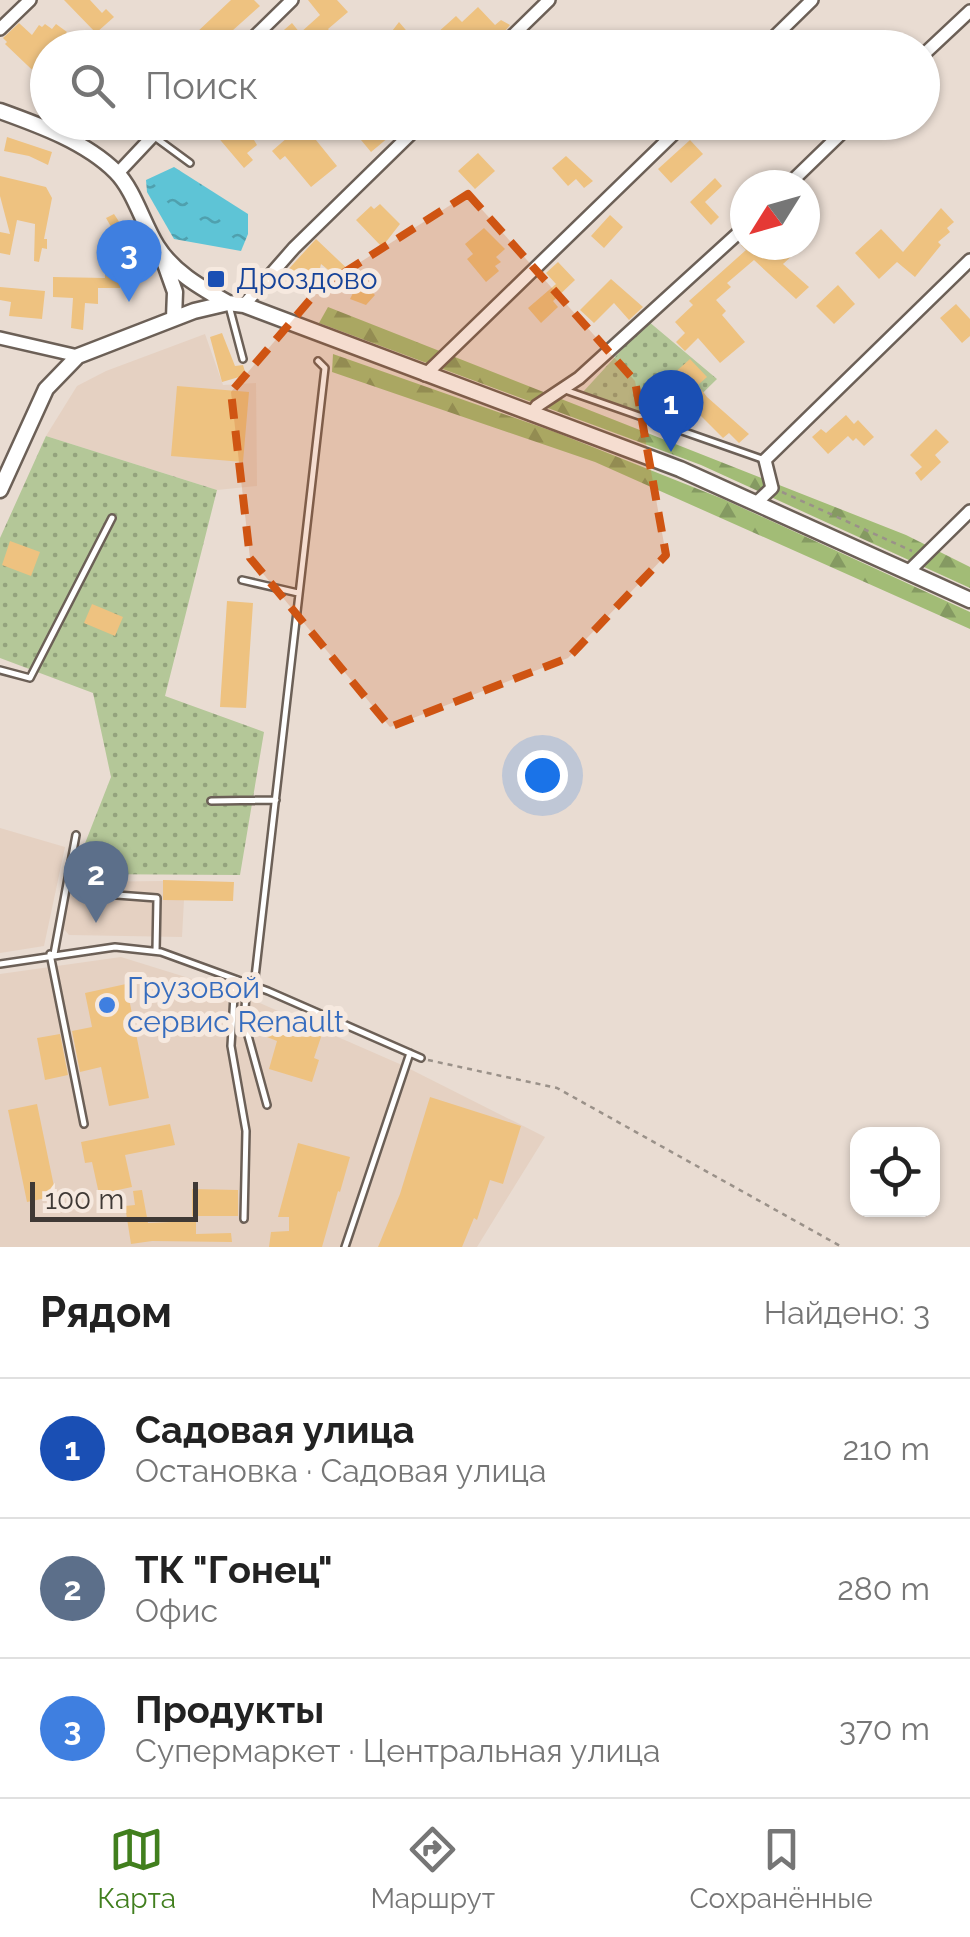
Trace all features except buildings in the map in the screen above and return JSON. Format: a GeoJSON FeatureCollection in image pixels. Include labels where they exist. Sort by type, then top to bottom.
{"type":"FeatureCollection","features":[{"type":"Feature","properties":{"kind":"street"},"geometry":{"type":"LineString","coordinates":[[0,29],[30,0]]}},
{"type":"Feature","properties":{"kind":"street"},"geometry":{"type":"LineString","coordinates":[[261,30],[292,0]]}},
{"type":"Feature","properties":{"kind":"street"},"geometry":{"type":"LineString","coordinates":[[518,30],[549,0]]}},
{"type":"Feature","properties":{"kind":"street"},"geometry":{"type":"LineString","coordinates":[[781,30],[812,0]]}},
{"type":"Feature","properties":{"kind":"street"},"geometry":{"type":"LineString","coordinates":[[940,39],[970,10]]}},
{"type":"Feature","properties":{"kind":"street"},"geometry":{"type":"LineString","coordinates":[[0,112],[30,122]]}},
{"type":"Feature","properties":{"kind":"street"},"geometry":{"type":"LineString","coordinates":[[67,140],[118,173],[160,250],[175,292],[174,318]]}},
{"type":"Feature","properties":{"kind":"street"},"geometry":{"type":"LineString","coordinates":[[118,173],[148,140]]}},
{"type":"Feature","properties":{"kind":"street"},"geometry":{"type":"LineString","coordinates":[[0,490],[46,389],[78,356],[174,318],[236,304],[405,140]]}},
{"type":"Feature","properties":{"kind":"street"},"geometry":{"type":"LineString","coordinates":[[425,375],[667,140]]}},
{"type":"Feature","properties":{"kind":"street"},"geometry":{"type":"LineString","coordinates":[[803,170],[834,140]]}},
{"type":"Feature","properties":{"kind":"street"},"geometry":{"type":"LineString","coordinates":[[531,414],[580,378],[730,240]]}},
{"type":"Feature","properties":{"kind":"street"},"geometry":{"type":"LineString","coordinates":[[160,250],[178,270],[236,304],[680,468],[970,600]]}},
{"type":"Feature","properties":{"kind":"street"},"geometry":{"type":"LineString","coordinates":[[756,503],[772,488],[764,460],[970,260]]}},
{"type":"Feature","properties":{"kind":"street"},"geometry":{"type":"LineString","coordinates":[[0,338],[78,356]]}},
{"type":"Feature","properties":{"kind":"street"},"geometry":{"type":"LineString","coordinates":[[908,572],[970,511]]}},
{"type":"Feature","properties":{"kind":"lane"},"geometry":{"type":"LineString","coordinates":[[160,140],[190,163]]}},
{"type":"Feature","properties":{"kind":"lane"},"geometry":{"type":"LineString","coordinates":[[236,304],[243,359]]}},
{"type":"Feature","properties":{"kind":"lane"},"geometry":{"type":"LineString","coordinates":[[267,1105],[244,1021],[276,800],[325,368],[318,360]]}},
{"type":"Feature","properties":{"kind":"lane"},"geometry":{"type":"LineString","coordinates":[[562,389],[764,460]]}},
{"type":"Feature","properties":{"kind":"lane"},"geometry":{"type":"LineString","coordinates":[[0,670],[30,678],[112,518]]}},
{"type":"Feature","properties":{"kind":"lane"},"geometry":{"type":"LineString","coordinates":[[242,580],[299,593]]}},
{"type":"Feature","properties":{"kind":"lane"},"geometry":{"type":"LineString","coordinates":[[211,801],[276,800]]}},
{"type":"Feature","properties":{"kind":"lane"},"geometry":{"type":"LineString","coordinates":[[76,834],[52,954],[84,1124]]}},
{"type":"Feature","properties":{"kind":"lane"},"geometry":{"type":"LineString","coordinates":[[77,892],[157,898],[156,951]]}},
{"type":"Feature","properties":{"kind":"lane"},"geometry":{"type":"LineString","coordinates":[[0,964],[115,947],[156,951],[251,984],[422,1058]]}},
{"type":"Feature","properties":{"kind":"lane"},"geometry":{"type":"LineString","coordinates":[[234,979],[231,1046],[246,1131],[244,1219]]}},
{"type":"Feature","properties":{"kind":"lane"},"geometry":{"type":"LineString","coordinates":[[346,1247],[410,1053]]}},
{"type":"Feature","properties":{"kind":"path"},"geometry":{"type":"LineString","coordinates":[[772,488],[924,556]]}},
{"type":"Feature","properties":{"kind":"path"},"geometry":{"type":"LineString","coordinates":[[422,1058],[557,1088],[842,1247]]}},
{"type":"Feature","properties":{"kind":"highlighted area"},"geometry":{"type":"Polygon","coordinates":[[[468,194],[635,381],[666,555],[568,658],[390,727],[250,558],[231,392],[321,287],[468,194]]]}},
{"type":"Feature","properties":{"kind":"shaded area"},"geometry":{"type":"Polygon","coordinates":[[[205,334],[223,385],[256,383],[257,486],[217,490],[46,436],[77,386],[205,334]]]}},
{"type":"Feature","properties":{"kind":"shaded area"},"geometry":{"type":"Polygon","coordinates":[[[0,828],[65,847],[44,946],[0,953],[0,828]]]}},
{"type":"Feature","properties":{"kind":"shaded area"},"geometry":{"type":"Polygon","coordinates":[[[163,881],[163,899],[184,900],[182,937],[69,935],[63,928],[71,882],[163,881]]]}},
{"type":"Feature","properties":{"kind":"shaded area"},"geometry":{"type":"Polygon","coordinates":[[[121,957],[237,993],[402,1065],[545,1137],[477,1247],[0,1247],[0,974],[121,957]]]}},
{"type":"Feature","properties":{"kind":"green space"},"geometry":{"type":"Polygon","coordinates":[[[328,307],[906,535],[970,567],[970,588],[701,465],[319,323],[328,307]]]}},
{"type":"Feature","properties":{"kind":"green space"},"geometry":{"type":"Polygon","coordinates":[[[648,321],[717,379],[672,423],[583,392],[648,321]]]}},
{"type":"Feature","properties":{"kind":"green space"},"geometry":{"type":"Polygon","coordinates":[[[333,354],[555,432],[723,499],[970,612],[970,629],[595,462],[332,372],[333,354]]]}},
{"type":"Feature","properties":{"kind":"green space"},"geometry":{"type":"Polygon","coordinates":[[[46,436],[217,490],[165,696],[264,732],[240,875],[73,874],[111,777],[93,693],[0,658],[0,538],[46,436]]]}},
{"type":"Feature","properties":{"kind":"water"},"geometry":{"type":"Polygon","coordinates":[[[174,167],[248,214],[248,234],[241,251],[174,239],[147,192],[146,180],[174,167]]]}},
{"type":"Feature","properties":{"kind":"place","name":"Дроздово"},"geometry":{"type":"Point","coordinates":[216,279]}},
{"type":"Feature","properties":{"kind":"place","name":"Продукты"},"geometry":{"type":"Point","coordinates":[129,302]}},
{"type":"Feature","properties":{"kind":"place","name":"Садовая улица"},"geometry":{"type":"Point","coordinates":[671,452]}},
{"type":"Feature","properties":{"kind":"place","name":"ТК \"Гонец\""},"geometry":{"type":"Point","coordinates":[96,923]}},
{"type":"Feature","properties":{"kind":"place","name":"Грузовой сервис Renault"},"geometry":{"type":"Point","coordinates":[107,1005]}}]}
